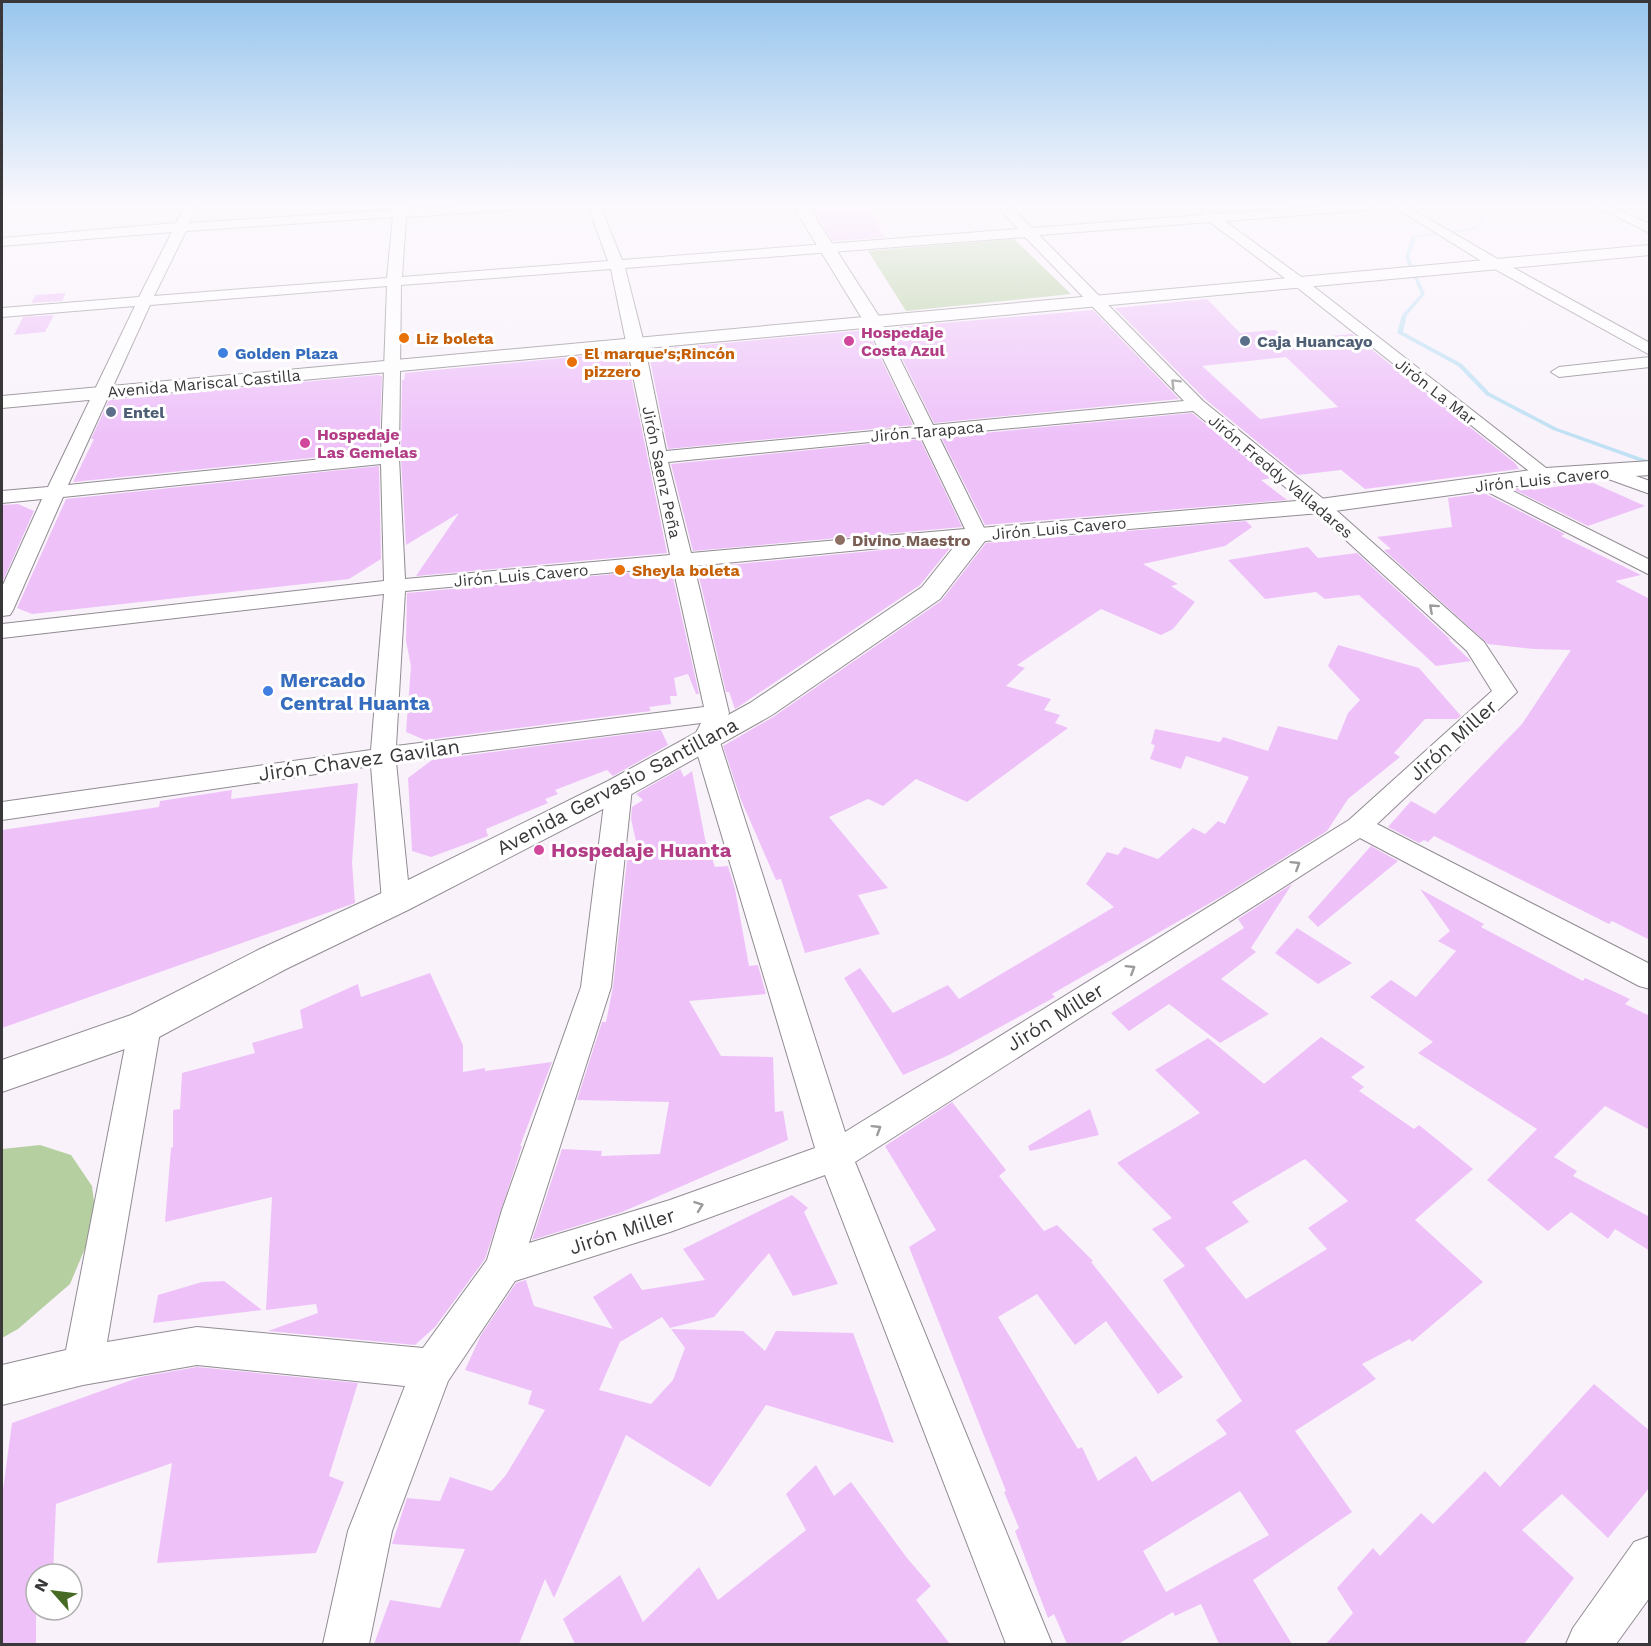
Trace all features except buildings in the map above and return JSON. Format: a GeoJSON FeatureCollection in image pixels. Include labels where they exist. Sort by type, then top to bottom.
{"type":"FeatureCollection","features":[{"type":"Feature","properties":{"kind":"main road"},"geometry":{"type":"LineString","coordinates":[[849,283],[873,321]]}},
{"type":"Feature","properties":{"kind":"main road","name":"Avenida Mariscal Castilla"},"geometry":{"type":"LineString","coordinates":[[2,402],[1290,283]]}},
{"type":"Feature","properties":{"kind":"main road","name":"Jirón Luis Cavero"},"geometry":{"type":"LineString","coordinates":[[977,534],[1320,506],[1545,475],[1607,472],[1645,476]]}},
{"type":"Feature","properties":{"kind":"main road","name":"Avenida Gervasio Santillana"},"geometry":{"type":"LineString","coordinates":[[2,1076],[145,1026],[273,959],[396,902],[619,788],[712,726],[761,709],[931,593],[977,534]]}},
{"type":"Feature","properties":{"kind":"street"},"geometry":{"type":"LineString","coordinates":[[2,610],[100,392],[153,283]]}},
{"type":"Feature","properties":{"kind":"street"},"geometry":{"type":"LineString","coordinates":[[2,312],[383,283]]}},
{"type":"Feature","properties":{"kind":"street"},"geometry":{"type":"LineString","coordinates":[[394,283],[394,366],[390,458],[395,586],[383,756],[396,902]]}},
{"type":"Feature","properties":{"kind":"street","name":"Jirón Saenz Peña"},"geometry":{"type":"LineString","coordinates":[[621,283],[681,562],[712,726],[835,1156],[1029,1644]]}},
{"type":"Feature","properties":{"kind":"street","name":"Jirón Freddy Valladares"},"geometry":{"type":"LineString","coordinates":[[1076,283],[1197,405],[1320,506],[1476,647]]}},
{"type":"Feature","properties":{"kind":"street","name":"Jirón La Mar"},"geometry":{"type":"LineString","coordinates":[[1300,283],[1545,475]]}},
{"type":"Feature","properties":{"kind":"street"},"geometry":{"type":"LineString","coordinates":[[1530,283],[1650,350]]}},
{"type":"Feature","properties":{"kind":"street"},"geometry":{"type":"LineString","coordinates":[[873,321],[977,534]]}},
{"type":"Feature","properties":{"kind":"street"},"geometry":{"type":"LineString","coordinates":[[1559,372],[1650,362]]}},
{"type":"Feature","properties":{"kind":"street","name":"Jirón Tarapaca"},"geometry":{"type":"LineString","coordinates":[[658,457],[1197,405]]}},
{"type":"Feature","properties":{"kind":"street"},"geometry":{"type":"LineString","coordinates":[[2,497],[390,458]]}},
{"type":"Feature","properties":{"kind":"street"},"geometry":{"type":"LineString","coordinates":[[1487,484],[1650,569]]}},
{"type":"Feature","properties":{"kind":"street","name":"Jirón Luis Cavero"},"geometry":{"type":"LineString","coordinates":[[2,632],[395,586],[977,534]]}},
{"type":"Feature","properties":{"kind":"street","name":"Jirón Miller"},"geometry":{"type":"LineString","coordinates":[[503,1268],[670,1216],[835,1156],[1359,826],[1505,692],[1476,647]]}},
{"type":"Feature","properties":{"kind":"street","name":"Jirón Chavez Gavilan"},"geometry":{"type":"LineString","coordinates":[[2,811],[383,756],[712,726]]}},
{"type":"Feature","properties":{"kind":"street"},"geometry":{"type":"LineString","coordinates":[[346,1644],[370,1531],[432,1369],[503,1268],[520,1210],[597,987],[619,788]]}},
{"type":"Feature","properties":{"kind":"street"},"geometry":{"type":"LineString","coordinates":[[1359,826],[1650,978]]}},
{"type":"Feature","properties":{"kind":"street"},"geometry":{"type":"LineString","coordinates":[[83,1365],[145,1026]]}},
{"type":"Feature","properties":{"kind":"street"},"geometry":{"type":"LineString","coordinates":[[2,1385],[83,1365],[197,1346],[432,1369]]}},
{"type":"Feature","properties":{"kind":"street"},"geometry":{"type":"LineString","coordinates":[[1588,1644],[1650,1558]]}},
{"type":"Feature","properties":{"kind":"green space"},"geometry":{"type":"Polygon","coordinates":[[[888,283],[1059,283],[1071,294],[906,311],[888,283]]]}},
{"type":"Feature","properties":{"kind":"green space"},"geometry":{"type":"Polygon","coordinates":[[[40,1145],[71,1155],[92,1186],[94,1202],[89,1239],[70,1284],[18,1329],[2,1338],[2,1149],[40,1145]]]}},
{"type":"Feature","properties":{"kind":"waterway"},"geometry":{"type":"LineString","coordinates":[[1418,283],[1423,294],[1405,315],[1400,333],[1460,365],[1488,394],[1555,429],[1650,463]]}},
{"type":"Feature","properties":{"kind":"place","name":"Liz boleta"},"geometry":{"type":"Point","coordinates":[404,338]}},
{"type":"Feature","properties":{"kind":"place","name":"Hospedaje Costa Azul"},"geometry":{"type":"Point","coordinates":[849,341]}},
{"type":"Feature","properties":{"kind":"place","name":"Caja Huancayo"},"geometry":{"type":"Point","coordinates":[1245,341]}},
{"type":"Feature","properties":{"kind":"place","name":"Golden Plaza"},"geometry":{"type":"Point","coordinates":[223,353]}},
{"type":"Feature","properties":{"kind":"place","name":"El marque's;Rincón pizzero"},"geometry":{"type":"Point","coordinates":[572,362]}},
{"type":"Feature","properties":{"kind":"place","name":"Entel"},"geometry":{"type":"Point","coordinates":[111,412]}},
{"type":"Feature","properties":{"kind":"place","name":"Hospedaje Las Gemelas"},"geometry":{"type":"Point","coordinates":[305,443]}},
{"type":"Feature","properties":{"kind":"place","name":"Divino Maestro"},"geometry":{"type":"Point","coordinates":[840,540]}},
{"type":"Feature","properties":{"kind":"place","name":"Sheyla boleta"},"geometry":{"type":"Point","coordinates":[620,570]}},
{"type":"Feature","properties":{"kind":"place","name":"Mercado Central Huanta"},"geometry":{"type":"Point","coordinates":[268,691]}},
{"type":"Feature","properties":{"kind":"place","name":"Hospedaje Huanta"},"geometry":{"type":"Point","coordinates":[539,850]}}]}
